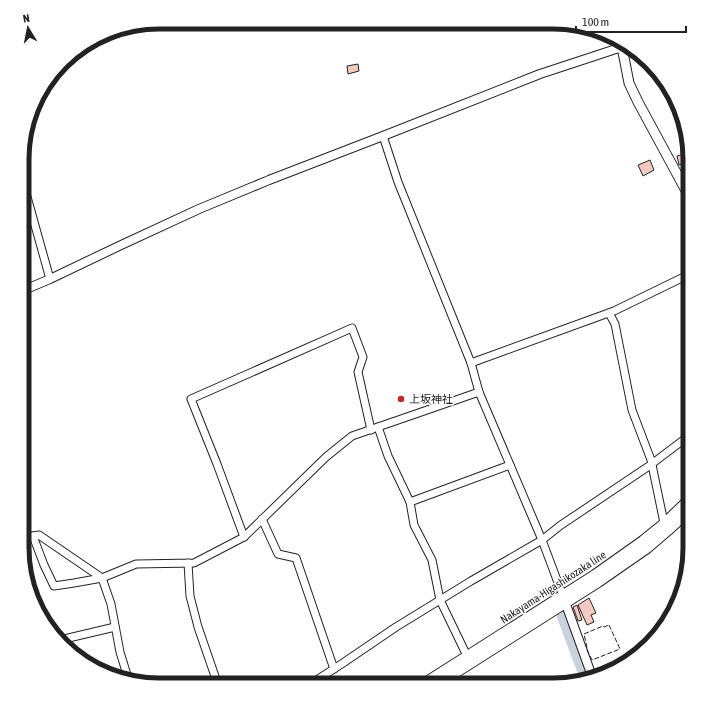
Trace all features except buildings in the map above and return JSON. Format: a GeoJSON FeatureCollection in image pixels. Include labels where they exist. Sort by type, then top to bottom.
{"type":"FeatureCollection","features":[{"type":"Feature","properties":{"kind":"main road"},"geometry":{"type":"LineString","coordinates":[[622,49],[629,83],[683,185]]}},
{"type":"Feature","properties":{"kind":"main road","name":"Nakayama-Higashikozaka line"},"geometry":{"type":"LineString","coordinates":[[666,527],[683,507]]}},
{"type":"Feature","properties":{"kind":"main road","name":"Nakayama-Higashikozaka line"},"geometry":{"type":"LineString","coordinates":[[435,678],[468,660],[564,600],[608,566],[683,515]]}},
{"type":"Feature","properties":{"kind":"main road","name":"Nakayama-Higashikozaka line"},"geometry":{"type":"LineString","coordinates":[[445,678],[468,660]]}},
{"type":"Feature","properties":{"kind":"street"},"geometry":{"type":"LineString","coordinates":[[29,288],[199,209],[269,180],[617,45]]}},
{"type":"Feature","properties":{"kind":"street"},"geometry":{"type":"LineString","coordinates":[[383,136],[398,182],[471,363],[479,392],[542,540],[591,673]]}},
{"type":"Feature","properties":{"kind":"street"},"geometry":{"type":"LineString","coordinates":[[29,204],[50,279]]}},
{"type":"Feature","properties":{"kind":"street"},"geometry":{"type":"LineString","coordinates":[[471,363],[614,311],[683,277]]}},
{"type":"Feature","properties":{"kind":"street"},"geometry":{"type":"LineString","coordinates":[[609,313],[615,324],[632,410],[651,460],[666,527]]}},
{"type":"Feature","properties":{"kind":"street"},"geometry":{"type":"LineString","coordinates":[[244,537],[217,464],[190,399],[352,328],[363,357],[358,372],[374,428],[410,502],[414,525],[432,560],[440,600],[468,660]]}},
{"type":"Feature","properties":{"kind":"street"},"geometry":{"type":"LineString","coordinates":[[33,536],[54,586],[102,578],[136,564],[194,563],[244,537],[326,458],[352,436],[479,392]]}},
{"type":"Feature","properties":{"kind":"street"},"geometry":{"type":"LineString","coordinates":[[319,678],[396,627],[470,581],[542,540],[561,525],[652,465],[683,441]]}},
{"type":"Feature","properties":{"kind":"street"},"geometry":{"type":"LineString","coordinates":[[410,502],[510,464]]}},
{"type":"Feature","properties":{"kind":"street"},"geometry":{"type":"LineString","coordinates":[[262,519],[278,554],[296,558],[334,668]]}},
{"type":"Feature","properties":{"kind":"street"},"geometry":{"type":"LineString","coordinates":[[29,537],[39,535],[102,578],[111,604],[120,652],[127,674]]}},
{"type":"Feature","properties":{"kind":"street"},"geometry":{"type":"LineString","coordinates":[[188,563],[190,596],[198,627],[216,678]]}},
{"type":"Feature","properties":{"kind":"street"},"geometry":{"type":"LineString","coordinates":[[66,639],[115,627]]}},
{"type":"Feature","properties":{"kind":"waterway"},"geometry":{"type":"LineString","coordinates":[[563,615],[585,675]]}},
{"type":"Feature","properties":{"kind":"fence"},"geometry":{"type":"LineString","coordinates":[[609,625],[620,649],[592,660],[588,652],[584,634],[609,625]]}},
{"type":"Feature","properties":{"kind":"place","name":"上坂神社"},"geometry":{"type":"Point","coordinates":[401,399]}}]}
